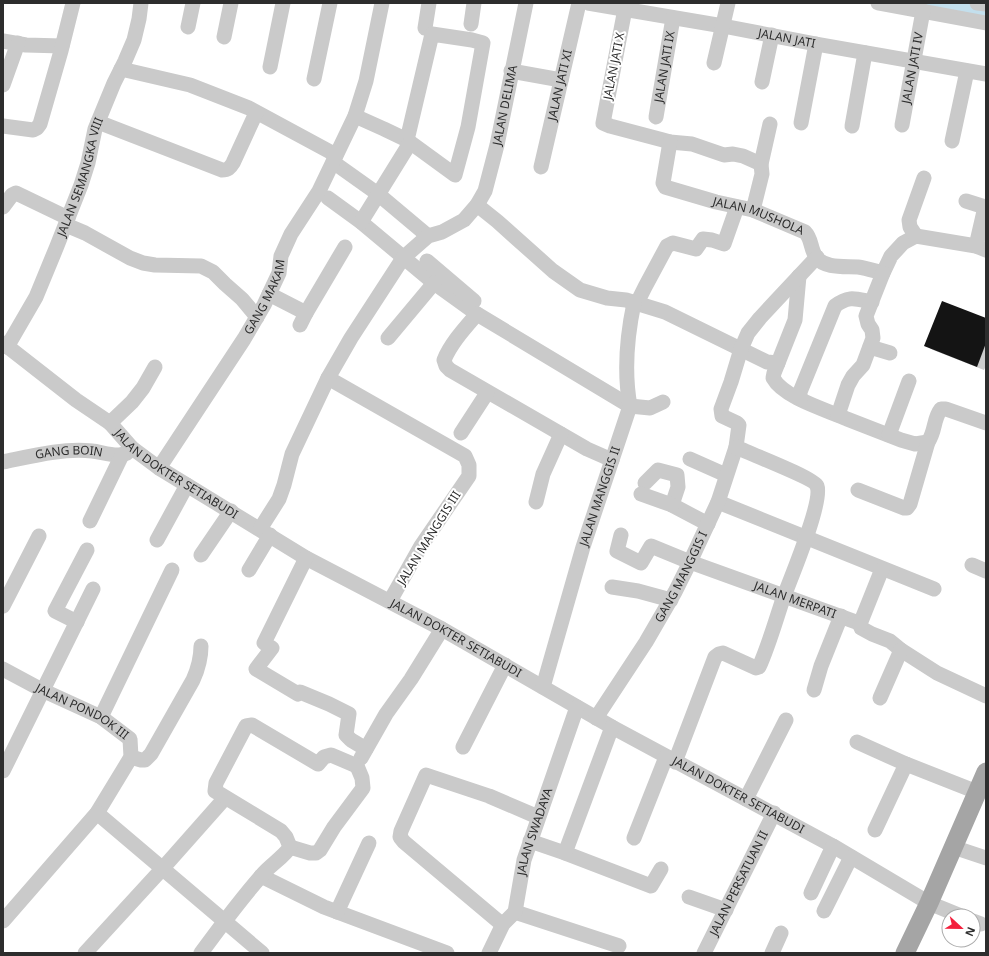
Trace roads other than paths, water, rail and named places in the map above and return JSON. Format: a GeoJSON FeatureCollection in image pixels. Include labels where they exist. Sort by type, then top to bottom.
{"type":"FeatureCollection","features":[{"type":"Feature","properties":{"kind":"main road"},"geometry":{"type":"LineString","coordinates":[[905,953],[929,903],[986,772]]}},
{"type":"Feature","properties":{"kind":"street"},"geometry":{"type":"LineString","coordinates":[[3,126],[33,130],[40,124],[62,52],[62,46],[74,3]]}},
{"type":"Feature","properties":{"kind":"street","name":"JALAN SEMANGKA VIII"},"geometry":{"type":"LineString","coordinates":[[5,345],[36,297],[67,222],[83,178],[98,122],[134,40],[141,3]]}},
{"type":"Feature","properties":{"kind":"street"},"geometry":{"type":"LineString","coordinates":[[188,27],[193,3]]}},
{"type":"Feature","properties":{"kind":"street"},"geometry":{"type":"LineString","coordinates":[[224,37],[231,3]]}},
{"type":"Feature","properties":{"kind":"street"},"geometry":{"type":"LineString","coordinates":[[270,67],[284,3]]}},
{"type":"Feature","properties":{"kind":"street"},"geometry":{"type":"LineString","coordinates":[[314,78],[330,3]]}},
{"type":"Feature","properties":{"kind":"street","name":"GANG MAKAM"},"geometry":{"type":"LineString","coordinates":[[159,468],[258,317],[279,273],[281,256],[291,234],[319,191],[335,158],[355,116],[366,81],[382,3]]}},
{"type":"Feature","properties":{"kind":"street"},"geometry":{"type":"LineString","coordinates":[[425,28],[429,3]]}},
{"type":"Feature","properties":{"kind":"street"},"geometry":{"type":"LineString","coordinates":[[471,24],[474,3]]}},
{"type":"Feature","properties":{"kind":"street","name":"JALAN DELIMA"},"geometry":{"type":"LineString","coordinates":[[428,236],[442,232],[464,220],[477,205],[485,190],[491,173],[526,3]]}},
{"type":"Feature","properties":{"kind":"street","name":"JALAN JATI XI"},"geometry":{"type":"LineString","coordinates":[[542,168],[579,3]]}},
{"type":"Feature","properties":{"kind":"street","name":"JALAN JATI"},"geometry":{"type":"LineString","coordinates":[[588,3],[986,74]]}},
{"type":"Feature","properties":{"kind":"street"},"geometry":{"type":"LineString","coordinates":[[714,62],[728,3]]}},
{"type":"Feature","properties":{"kind":"street"},"geometry":{"type":"LineString","coordinates":[[878,3],[986,23]]}},
{"type":"Feature","properties":{"kind":"street"},"geometry":{"type":"LineString","coordinates":[[977,3],[986,4]]}},
{"type":"Feature","properties":{"kind":"street","name":"JALAN JATI X"},"geometry":{"type":"LineString","coordinates":[[625,9],[603,123],[670,142]]}},
{"type":"Feature","properties":{"kind":"street","name":"JALAN JATI IV"},"geometry":{"type":"LineString","coordinates":[[902,125],[923,11]]}},
{"type":"Feature","properties":{"kind":"street","name":"JALAN JATI IX"},"geometry":{"type":"LineString","coordinates":[[656,117],[673,18]]}},
{"type":"Feature","properties":{"kind":"street"},"geometry":{"type":"LineString","coordinates":[[355,116],[384,128],[409,142],[455,175],[468,128],[483,44],[472,40],[432,34],[409,142],[361,222]]}},
{"type":"Feature","properties":{"kind":"street"},"geometry":{"type":"LineString","coordinates":[[762,82],[772,35]]}},
{"type":"Feature","properties":{"kind":"street"},"geometry":{"type":"LineString","coordinates":[[3,85],[10,42],[62,46]]}},
{"type":"Feature","properties":{"kind":"street"},"geometry":{"type":"LineString","coordinates":[[801,123],[816,44]]}},
{"type":"Feature","properties":{"kind":"street"},"geometry":{"type":"LineString","coordinates":[[852,126],[865,52]]}},
{"type":"Feature","properties":{"kind":"street"},"geometry":{"type":"LineString","coordinates":[[121,70],[190,85],[249,108],[335,158],[428,236],[404,258],[351,338],[328,378],[292,454],[279,499],[249,570]]}},
{"type":"Feature","properties":{"kind":"street"},"geometry":{"type":"LineString","coordinates":[[511,71],[561,80]]}},
{"type":"Feature","properties":{"kind":"street"},"geometry":{"type":"LineString","coordinates":[[952,141],[967,71]]}},
{"type":"Feature","properties":{"kind":"street"},"geometry":{"type":"LineString","coordinates":[[98,122],[222,170],[226,170],[233,163],[256,113]]}},
{"type":"Feature","properties":{"kind":"street"},"geometry":{"type":"LineString","coordinates":[[753,210],[762,174],[761,164],[770,124]]}},
{"type":"Feature","properties":{"kind":"street"},"geometry":{"type":"LineString","coordinates":[[670,142],[692,144],[724,155],[733,154],[743,156],[761,164]]}},
{"type":"Feature","properties":{"kind":"street","name":"JALAN MUSHOLA"},"geometry":{"type":"LineString","coordinates":[[670,142],[663,183],[665,187],[753,210],[805,232],[810,237],[811,247],[817,257]]}},
{"type":"Feature","properties":{"kind":"street"},"geometry":{"type":"LineString","coordinates":[[916,236],[910,227],[909,220],[924,178]]}},
{"type":"Feature","properties":{"kind":"street"},"geometry":{"type":"LineString","coordinates":[[3,207],[12,195],[16,193],[130,258],[143,263],[155,265],[201,266],[213,272],[242,299],[258,317]]}},
{"type":"Feature","properties":{"kind":"street"},"geometry":{"type":"LineString","coordinates":[[328,198],[361,222],[434,283],[482,317],[630,406],[650,408],[663,402]]}},
{"type":"Feature","properties":{"kind":"street"},"geometry":{"type":"LineString","coordinates":[[838,415],[852,376],[863,365],[874,338],[866,316],[891,256],[903,243],[916,236],[981,248],[985,208],[966,201]]}},
{"type":"Feature","properties":{"kind":"street"},"geometry":{"type":"LineString","coordinates":[[477,205],[553,271],[580,290],[607,298],[636,303],[664,312],[767,362],[778,363]]}},
{"type":"Feature","properties":{"kind":"street","name":"JALAN MANGGIS II"},"geometry":{"type":"LineString","coordinates":[[542,687],[583,546],[630,406],[627,387],[630,320],[636,303],[667,246],[673,243],[696,250],[703,239],[724,244],[737,207]]}},
{"type":"Feature","properties":{"kind":"street"},"geometry":{"type":"LineString","coordinates":[[269,294],[303,319],[345,247]]}},
{"type":"Feature","properties":{"kind":"street"},"geometry":{"type":"LineString","coordinates":[[741,349],[753,325],[817,257],[820,261],[837,266],[860,268],[883,273]]}},
{"type":"Feature","properties":{"kind":"street"},"geometry":{"type":"LineString","coordinates":[[427,261],[477,303],[482,317]]}},
{"type":"Feature","properties":{"kind":"street"},"geometry":{"type":"LineString","coordinates":[[799,276],[795,320],[773,378],[775,382],[787,392],[800,399],[838,415],[914,444],[928,442]]}},
{"type":"Feature","properties":{"kind":"street"},"geometry":{"type":"LineString","coordinates":[[388,338],[434,283]]}},
{"type":"Feature","properties":{"kind":"street"},"geometry":{"type":"LineString","coordinates":[[800,399],[800,392],[835,306],[849,298],[872,302]]}},
{"type":"Feature","properties":{"kind":"street"},"geometry":{"type":"LineString","coordinates":[[482,317],[458,336],[444,360],[446,366],[487,393],[587,449],[612,460]]}},
{"type":"Feature","properties":{"kind":"street","name":"JALAN DOKTER SETIABUDI"},"geometry":{"type":"LineString","coordinates":[[5,345],[76,400],[110,423],[127,452],[159,468],[306,558],[442,629],[612,727],[774,813],[929,903],[941,908]]}},
{"type":"Feature","properties":{"kind":"street"},"geometry":{"type":"LineString","coordinates":[[870,347],[890,353]]}},
{"type":"Feature","properties":{"kind":"street","name":"GANG MANGGIS I"},"geometry":{"type":"LineString","coordinates":[[596,718],[646,642],[670,600],[690,562],[718,502],[736,447],[739,424],[725,418],[721,413],[741,349]]}},
{"type":"Feature","properties":{"kind":"street"},"geometry":{"type":"LineString","coordinates":[[110,423],[132,402],[143,388],[155,367]]}},
{"type":"Feature","properties":{"kind":"street","name":"JALAN MANGGIS III"},"geometry":{"type":"LineString","coordinates":[[328,378],[465,456],[469,465],[469,476],[421,546],[390,601]]}},
{"type":"Feature","properties":{"kind":"street"},"geometry":{"type":"LineString","coordinates":[[889,435],[909,381]]}},
{"type":"Feature","properties":{"kind":"street"},"geometry":{"type":"LineString","coordinates":[[461,433],[487,393]]}},
{"type":"Feature","properties":{"kind":"street"},"geometry":{"type":"LineString","coordinates":[[858,490],[907,508],[910,504],[928,442],[933,434],[938,413],[942,409],[946,409],[986,423]]}},
{"type":"Feature","properties":{"kind":"street"},"geometry":{"type":"LineString","coordinates":[[536,502],[543,474],[561,434]]}},
{"type":"Feature","properties":{"kind":"street"},"geometry":{"type":"LineString","coordinates":[[634,838],[716,657],[723,653],[756,668],[759,667],[807,537],[818,495],[817,486],[813,481],[792,471],[762,460],[736,447]]}},
{"type":"Feature","properties":{"kind":"street","name":"GANG BOIN"},"geometry":{"type":"LineString","coordinates":[[3,462],[50,452],[127,452]]}},
{"type":"Feature","properties":{"kind":"street"},"geometry":{"type":"LineString","coordinates":[[90,521],[127,452]]}},
{"type":"Feature","properties":{"kind":"street"},"geometry":{"type":"LineString","coordinates":[[690,460],[726,475]]}},
{"type":"Feature","properties":{"kind":"street"},"geometry":{"type":"LineString","coordinates":[[672,506],[678,487],[677,475],[658,470],[643,488],[672,506],[708,524]]}},
{"type":"Feature","properties":{"kind":"street"},"geometry":{"type":"LineString","coordinates":[[157,540],[187,486]]}},
{"type":"Feature","properties":{"kind":"street"},"geometry":{"type":"LineString","coordinates":[[718,502],[934,589]]}},
{"type":"Feature","properties":{"kind":"street"},"geometry":{"type":"LineString","coordinates":[[201,555],[231,511]]}},
{"type":"Feature","properties":{"kind":"street","name":"JALAN MERPATI"},"geometry":{"type":"LineString","coordinates":[[621,535],[617,551],[641,563],[651,546],[690,562],[841,616],[860,624],[861,628],[872,634],[890,641],[901,650],[937,673],[986,696]]}},
{"type":"Feature","properties":{"kind":"street"},"geometry":{"type":"LineString","coordinates":[[3,606],[39,536]]}},
{"type":"Feature","properties":{"kind":"street"},"geometry":{"type":"LineString","coordinates":[[77,622],[55,611],[87,550]]}},
{"type":"Feature","properties":{"kind":"street"},"geometry":{"type":"LineString","coordinates":[[306,558],[264,643],[272,648],[256,669],[298,694],[300,692],[349,714],[346,735],[351,740],[366,749]]}},
{"type":"Feature","properties":{"kind":"street"},"geometry":{"type":"LineString","coordinates":[[972,565],[986,571]]}},
{"type":"Feature","properties":{"kind":"street"},"geometry":{"type":"LineString","coordinates":[[860,624],[882,569]]}},
{"type":"Feature","properties":{"kind":"street"},"geometry":{"type":"LineString","coordinates":[[101,717],[172,570]]}},
{"type":"Feature","properties":{"kind":"street"},"geometry":{"type":"LineString","coordinates":[[612,587],[670,600]]}},
{"type":"Feature","properties":{"kind":"street"},"geometry":{"type":"LineString","coordinates":[[3,771],[93,589]]}},
{"type":"Feature","properties":{"kind":"street"},"geometry":{"type":"LineString","coordinates":[[814,690],[821,666],[841,616]]}},
{"type":"Feature","properties":{"kind":"street"},"geometry":{"type":"LineString","coordinates":[[357,766],[386,714],[411,679],[442,629]]}},
{"type":"Feature","properties":{"kind":"street"},"geometry":{"type":"LineString","coordinates":[[131,757],[145,760],[151,754],[193,680],[198,668],[201,646]]}},
{"type":"Feature","properties":{"kind":"street"},"geometry":{"type":"LineString","coordinates":[[880,698],[901,650]]}},
{"type":"Feature","properties":{"kind":"street"},"geometry":{"type":"LineString","coordinates":[[463,747],[505,665]]}},
{"type":"Feature","properties":{"kind":"street","name":"JALAN PONDOK III"},"geometry":{"type":"LineString","coordinates":[[3,669],[42,690],[101,717],[130,739],[131,757],[98,813],[3,921]]}},
{"type":"Feature","properties":{"kind":"street","name":"JALAN SWADAYA"},"geometry":{"type":"LineString","coordinates":[[515,912],[524,860],[577,707]]}},
{"type":"Feature","properties":{"kind":"street"},"geometry":{"type":"LineString","coordinates":[[746,799],[786,720]]}},
{"type":"Feature","properties":{"kind":"street"},"geometry":{"type":"LineString","coordinates":[[248,725],[252,725],[318,764],[324,756],[331,755],[357,766],[362,778],[363,788],[334,827],[320,850],[316,853],[310,853],[290,847],[286,837],[281,832],[215,791],[216,783],[246,726],[248,725]]}},
{"type":"Feature","properties":{"kind":"street"},"geometry":{"type":"LineString","coordinates":[[565,853],[612,727]]}},
{"type":"Feature","properties":{"kind":"street"},"geometry":{"type":"LineString","coordinates":[[857,742],[906,764],[977,792]]}},
{"type":"Feature","properties":{"kind":"street"},"geometry":{"type":"LineString","coordinates":[[874,830],[906,764]]}},
{"type":"Feature","properties":{"kind":"street"},"geometry":{"type":"LineString","coordinates":[[503,924],[498,922],[404,842],[400,837],[401,831],[426,774],[489,796],[538,817]]}},
{"type":"Feature","properties":{"kind":"street"},"geometry":{"type":"LineString","coordinates":[[85,953],[225,798]]}},
{"type":"Feature","properties":{"kind":"street"},"geometry":{"type":"LineString","coordinates":[[98,813],[262,953]]}},
{"type":"Feature","properties":{"kind":"street","name":"JALAN PERSATUAN II"},"geometry":{"type":"LineString","coordinates":[[704,953],[774,813]]}},
{"type":"Feature","properties":{"kind":"street"},"geometry":{"type":"LineString","coordinates":[[530,841],[651,886],[661,869]]}},
{"type":"Feature","properties":{"kind":"street"},"geometry":{"type":"LineString","coordinates":[[337,912],[369,843]]}},
{"type":"Feature","properties":{"kind":"street"},"geometry":{"type":"LineString","coordinates":[[810,893],[833,846]]}},
{"type":"Feature","properties":{"kind":"street"},"geometry":{"type":"LineString","coordinates":[[201,953],[224,921],[261,876],[273,863],[287,852],[290,847]]}},
{"type":"Feature","properties":{"kind":"street"},"geometry":{"type":"LineString","coordinates":[[953,847],[986,858]]}},
{"type":"Feature","properties":{"kind":"street"},"geometry":{"type":"LineString","coordinates":[[824,911],[851,857]]}},
{"type":"Feature","properties":{"kind":"street"},"geometry":{"type":"LineString","coordinates":[[261,876],[324,907],[447,953]]}},
{"type":"Feature","properties":{"kind":"street"},"geometry":{"type":"LineString","coordinates":[[689,897],[726,910]]}},
{"type":"Feature","properties":{"kind":"street"},"geometry":{"type":"LineString","coordinates":[[489,953],[503,924],[515,912],[619,946]]}},
{"type":"Feature","properties":{"kind":"street"},"geometry":{"type":"LineString","coordinates":[[772,953],[781,933]]}},
{"type":"Feature","properties":{"kind":"waterway"},"geometry":{"type":"LineString","coordinates":[[934,3],[986,13]]}}]}
